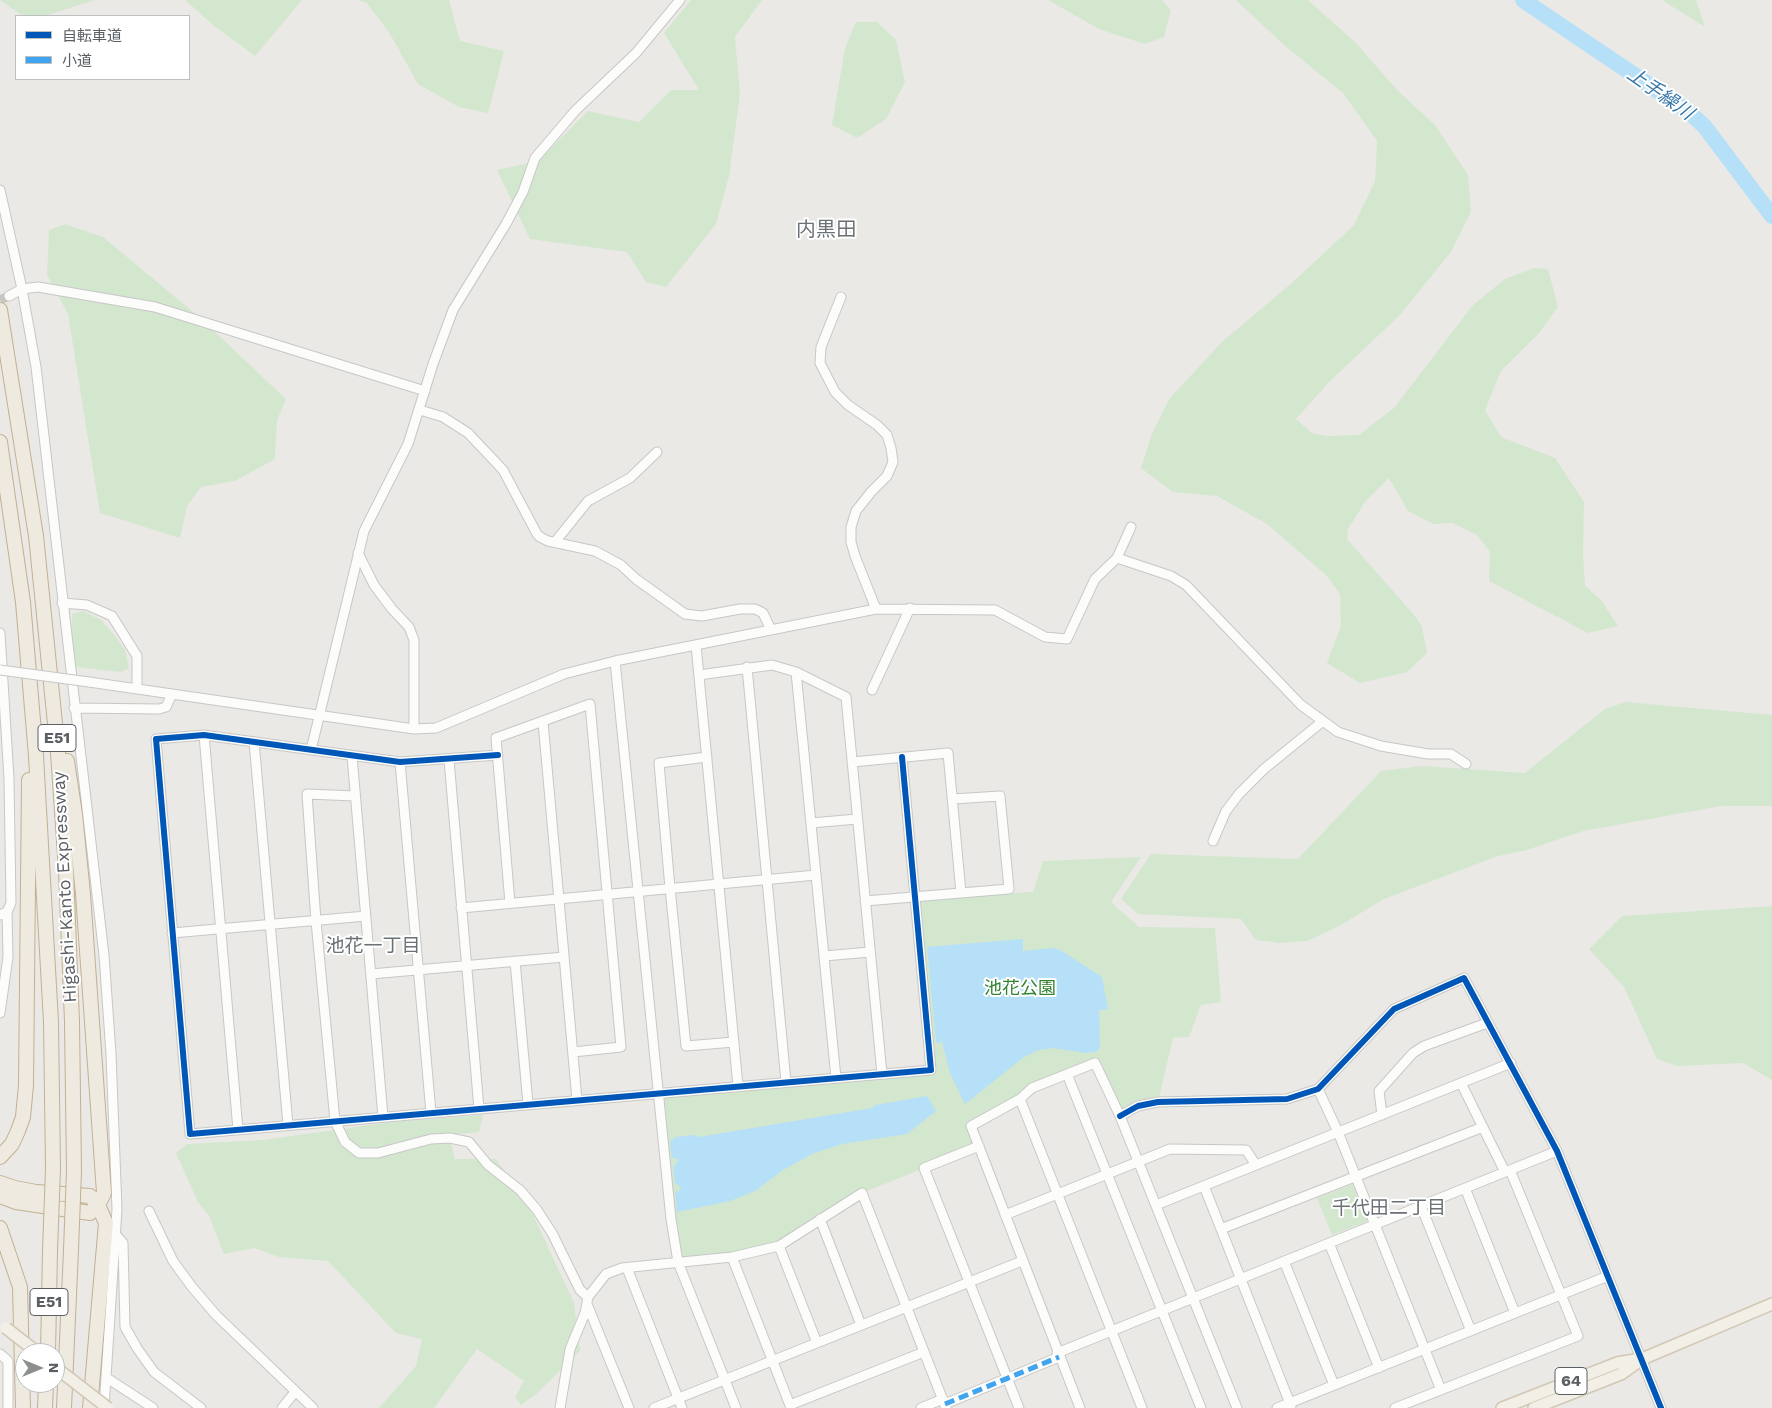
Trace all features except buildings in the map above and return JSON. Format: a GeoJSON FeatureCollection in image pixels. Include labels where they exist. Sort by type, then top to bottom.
{"type":"FeatureCollection","features":[{"type":"Feature","properties":{"kind":"highway","name":"Higashi-Kanto Expressway"},"geometry":{"type":"LineString","coordinates":[[0,310],[36,536],[48,642],[66,870],[72,1022],[74,1170],[64,1408]]}},
{"type":"Feature","properties":{"kind":"highway","name":"Higashi-Kanto Expressway"},"geometry":{"type":"LineString","coordinates":[[0,442],[15,541],[29,664],[44,888],[51,1022],[53,1168],[48,1343]]}},
{"type":"Feature","properties":{"kind":"highway"},"geometry":{"type":"LineString","coordinates":[[0,1196],[16,1202],[90,1213],[98,1205],[104,1193],[84,904],[75,814],[48,642]]}},
{"type":"Feature","properties":{"kind":"highway"},"geometry":{"type":"LineString","coordinates":[[0,1157],[12,1144],[18,1131],[23,1117],[26,1085],[29,926],[29,664]]}},
{"type":"Feature","properties":{"kind":"highway"},"geometry":{"type":"LineString","coordinates":[[0,1183],[36,1192],[90,1196],[98,1205],[106,1224],[90,1408]]}},
{"type":"Feature","properties":{"kind":"highway"},"geometry":{"type":"LineString","coordinates":[[0,1228],[20,1287],[23,1408]]}},
{"type":"Feature","properties":{"kind":"highway"},"geometry":{"type":"LineString","coordinates":[[45,1408],[46,1393]]}},
{"type":"Feature","properties":{"kind":"main road","name":"64"},"geometry":{"type":"LineString","coordinates":[[1534,1408],[1621,1374],[1642,1359],[1772,1304]]}},
{"type":"Feature","properties":{"kind":"main road"},"geometry":{"type":"LineString","coordinates":[[3,1326],[25,1343]]}},
{"type":"Feature","properties":{"kind":"main road","name":"64"},"geometry":{"type":"LineString","coordinates":[[1502,1408],[1617,1362],[1642,1359]]}},
{"type":"Feature","properties":{"kind":"main road"},"geometry":{"type":"LineString","coordinates":[[65,1375],[106,1408]]}},
{"type":"Feature","properties":{"kind":"street"},"geometry":{"type":"LineString","coordinates":[[311,750],[317,716],[364,531],[408,444],[453,310],[506,224],[522,192],[535,158],[575,110],[636,53],[680,0]]}},
{"type":"Feature","properties":{"kind":"street"},"geometry":{"type":"LineString","coordinates":[[0,190],[22,289],[36,367],[104,956],[111,1054],[117,1209],[106,1408]]}},
{"type":"Feature","properties":{"kind":"street"},"geometry":{"type":"LineString","coordinates":[[9,296],[22,289],[38,287],[155,307],[425,391]]}},
{"type":"Feature","properties":{"kind":"street"},"geometry":{"type":"LineString","coordinates":[[841,297],[822,347],[820,363],[835,392],[848,406],[877,425],[886,435],[892,448],[892,462],[887,476],[856,511],[851,527],[851,542],[855,556],[876,609]]}},
{"type":"Feature","properties":{"kind":"street"},"geometry":{"type":"LineString","coordinates":[[420,410],[443,418],[468,433],[503,470],[520,498],[537,534],[548,541],[596,551],[621,565],[636,579],[685,614],[702,616],[740,609],[755,609],[763,613],[771,630]]}},
{"type":"Feature","properties":{"kind":"street"},"geometry":{"type":"LineString","coordinates":[[555,542],[588,501],[630,478],[657,452]]}},
{"type":"Feature","properties":{"kind":"street"},"geometry":{"type":"LineString","coordinates":[[0,670],[137,688],[414,729],[436,728],[564,674],[615,661],[876,609],[995,610],[1044,637],[1067,639],[1095,579],[1117,558],[1131,527]]}},
{"type":"Feature","properties":{"kind":"street"},"geometry":{"type":"LineString","coordinates":[[358,553],[374,585],[392,609],[409,627],[414,640],[414,729]]}},
{"type":"Feature","properties":{"kind":"street"},"geometry":{"type":"LineString","coordinates":[[1117,558],[1171,576],[1186,585],[1301,705],[1338,732],[1360,741],[1428,754],[1451,754],[1466,764]]}},
{"type":"Feature","properties":{"kind":"street"},"geometry":{"type":"LineString","coordinates":[[62,603],[86,605],[112,616],[138,656],[137,688]]}},
{"type":"Feature","properties":{"kind":"street"},"geometry":{"type":"LineString","coordinates":[[872,690],[910,608]]}},
{"type":"Feature","properties":{"kind":"street"},"geometry":{"type":"LineString","coordinates":[[0,633],[9,779],[11,904],[4,914],[8,956],[0,1013]]}},
{"type":"Feature","properties":{"kind":"street"},"geometry":{"type":"LineString","coordinates":[[696,645],[738,1086]]}},
{"type":"Feature","properties":{"kind":"street"},"geometry":{"type":"LineString","coordinates":[[615,661],[671,1220],[678,1262],[736,1408]]}},
{"type":"Feature","properties":{"kind":"street"},"geometry":{"type":"LineString","coordinates":[[699,675],[772,665],[796,672],[846,696],[882,1074]]}},
{"type":"Feature","properties":{"kind":"street"},"geometry":{"type":"LineString","coordinates":[[747,667],[786,1082]]}},
{"type":"Feature","properties":{"kind":"street"},"geometry":{"type":"LineString","coordinates":[[796,672],[836,1078]]}},
{"type":"Feature","properties":{"kind":"street"},"geometry":{"type":"LineString","coordinates":[[74,708],[160,709],[166,707],[172,694]]}},
{"type":"Feature","properties":{"kind":"street"},"geometry":{"type":"LineString","coordinates":[[510,903],[496,738],[590,704],[621,1048],[573,1052]]}},
{"type":"Feature","properties":{"kind":"street"},"geometry":{"type":"LineString","coordinates":[[543,722],[577,1100]]}},
{"type":"Feature","properties":{"kind":"street"},"geometry":{"type":"LineString","coordinates":[[1213,841],[1226,811],[1239,794],[1264,770],[1323,722]]}},
{"type":"Feature","properties":{"kind":"street"},"geometry":{"type":"LineString","coordinates":[[498,755],[400,762],[204,735],[156,739],[190,1134],[931,1070],[913,897],[902,757]]}},
{"type":"Feature","properties":{"kind":"street"},"geometry":{"type":"LineString","coordinates":[[204,735],[238,1130]]}},
{"type":"Feature","properties":{"kind":"street"},"geometry":{"type":"LineString","coordinates":[[254,742],[268,925],[288,1125]]}},
{"type":"Feature","properties":{"kind":"street"},"geometry":{"type":"LineString","coordinates":[[852,762],[948,753],[961,893]]}},
{"type":"Feature","properties":{"kind":"street"},"geometry":{"type":"LineString","coordinates":[[352,756],[383,1117]]}},
{"type":"Feature","properties":{"kind":"street"},"geometry":{"type":"LineString","coordinates":[[707,757],[659,763],[670,888],[686,1046],[734,1042]]}},
{"type":"Feature","properties":{"kind":"street"},"geometry":{"type":"LineString","coordinates":[[449,760],[478,1109]]}},
{"type":"Feature","properties":{"kind":"street"},"geometry":{"type":"LineString","coordinates":[[400,762],[431,1113]]}},
{"type":"Feature","properties":{"kind":"street"},"geometry":{"type":"LineString","coordinates":[[356,796],[307,794],[316,920],[335,1121],[345,1142],[360,1153],[378,1153],[431,1139],[450,1138],[469,1142],[488,1165],[520,1190],[537,1210],[552,1233],[580,1290],[587,1300],[629,1408]]}},
{"type":"Feature","properties":{"kind":"street"},"geometry":{"type":"LineString","coordinates":[[865,901],[1009,889],[1000,796],[952,799]]}},
{"type":"Feature","properties":{"kind":"street"},"geometry":{"type":"LineString","coordinates":[[811,824],[857,820]]}},
{"type":"Feature","properties":{"kind":"street"},"geometry":{"type":"LineString","coordinates":[[461,908],[816,875]]}},
{"type":"Feature","properties":{"kind":"street"},"geometry":{"type":"LineString","coordinates":[[172,933],[366,916]]}},
{"type":"Feature","properties":{"kind":"street"},"geometry":{"type":"LineString","coordinates":[[824,956],[870,952]]}},
{"type":"Feature","properties":{"kind":"street"},"geometry":{"type":"LineString","coordinates":[[371,974],[564,957]]}},
{"type":"Feature","properties":{"kind":"street"},"geometry":{"type":"LineString","coordinates":[[515,961],[528,1104]]}},
{"type":"Feature","properties":{"kind":"street"},"geometry":{"type":"LineString","coordinates":[[1120,1116],[1138,1106],[1158,1102],[1287,1099],[1318,1089],[1394,1009],[1464,978],[1557,1151],[1661,1408]]}},
{"type":"Feature","properties":{"kind":"street"},"geometry":{"type":"LineString","coordinates":[[1382,1115],[1380,1091],[1414,1052],[1424,1046],[1488,1023]]}},
{"type":"Feature","properties":{"kind":"street"},"geometry":{"type":"LineString","coordinates":[[1080,1408],[971,1126],[1020,1099],[1032,1088],[1096,1063],[1120,1116],[1237,1408]]}},
{"type":"Feature","properties":{"kind":"street"},"geometry":{"type":"LineString","coordinates":[[1156,1205],[1511,1063]]}},
{"type":"Feature","properties":{"kind":"street"},"geometry":{"type":"LineString","coordinates":[[1067,1074],[1201,1408]]}},
{"type":"Feature","properties":{"kind":"street"},"geometry":{"type":"LineString","coordinates":[[1395,1408],[1578,1336],[1562,1295],[1507,1171],[1461,1083]]}},
{"type":"Feature","properties":{"kind":"street"},"geometry":{"type":"LineString","coordinates":[[1318,1089],[1338,1132],[1441,1390]]}},
{"type":"Feature","properties":{"kind":"street"},"geometry":{"type":"LineString","coordinates":[[1020,1099],[1142,1408]]}},
{"type":"Feature","properties":{"kind":"street"},"geometry":{"type":"LineString","coordinates":[[1221,1229],[1484,1127]]}},
{"type":"Feature","properties":{"kind":"street"},"geometry":{"type":"LineString","coordinates":[[979,1146],[924,1168],[1019,1408]]}},
{"type":"Feature","properties":{"kind":"street"},"geometry":{"type":"LineString","coordinates":[[1004,1215],[1170,1149],[1246,1150],[1256,1165]]}},
{"type":"Feature","properties":{"kind":"street"},"geometry":{"type":"LineString","coordinates":[[921,1408],[945,1404],[1162,1310],[1557,1151]]}},
{"type":"Feature","properties":{"kind":"street"},"geometry":{"type":"LineString","coordinates":[[1204,1186],[1291,1405]]}},
{"type":"Feature","properties":{"kind":"street"},"geometry":{"type":"LineString","coordinates":[[1465,1188],[1514,1313]]}},
{"type":"Feature","properties":{"kind":"street"},"geometry":{"type":"LineString","coordinates":[[560,1408],[570,1349],[587,1300],[606,1274],[627,1268],[732,1257],[779,1246],[862,1193],[945,1404]]}},
{"type":"Feature","properties":{"kind":"street"},"geometry":{"type":"LineString","coordinates":[[1421,1206],[1470,1331]]}},
{"type":"Feature","properties":{"kind":"street"},"geometry":{"type":"LineString","coordinates":[[149,1211],[174,1261],[216,1316],[313,1408]]}},
{"type":"Feature","properties":{"kind":"street"},"geometry":{"type":"LineString","coordinates":[[820,1219],[861,1325]]}},
{"type":"Feature","properties":{"kind":"street"},"geometry":{"type":"LineString","coordinates":[[115,1234],[123,1243],[125,1327],[154,1372],[201,1408]]}},
{"type":"Feature","properties":{"kind":"street"},"geometry":{"type":"LineString","coordinates":[[1329,1243],[1379,1368]]}},
{"type":"Feature","properties":{"kind":"street"},"geometry":{"type":"LineString","coordinates":[[779,1246],[817,1343]]}},
{"type":"Feature","properties":{"kind":"street"},"geometry":{"type":"LineString","coordinates":[[732,1257],[790,1406],[924,1352]]}},
{"type":"Feature","properties":{"kind":"street"},"geometry":{"type":"LineString","coordinates":[[654,1408],[1022,1261]]}},
{"type":"Feature","properties":{"kind":"street"},"geometry":{"type":"LineString","coordinates":[[1284,1261],[1334,1385]]}},
{"type":"Feature","properties":{"kind":"street"},"geometry":{"type":"LineString","coordinates":[[627,1268],[682,1408]]}},
{"type":"Feature","properties":{"kind":"street"},"geometry":{"type":"LineString","coordinates":[[1277,1408],[1291,1405],[1334,1385],[1608,1276]]}},
{"type":"Feature","properties":{"kind":"street"},"geometry":{"type":"LineString","coordinates":[[0,1354],[8,1361],[8,1408]]}},
{"type":"Feature","properties":{"kind":"street"},"geometry":{"type":"LineString","coordinates":[[107,1378],[153,1408]]}},
{"type":"Feature","properties":{"kind":"street"},"geometry":{"type":"LineString","coordinates":[[282,1408],[296,1392]]}},
{"type":"Feature","properties":{"kind":"green space"},"geometry":{"type":"Polygon","coordinates":[[[0,0],[95,0],[48,15],[22,15],[0,0]]]}},
{"type":"Feature","properties":{"kind":"green space"},"geometry":{"type":"Polygon","coordinates":[[[185,0],[302,0],[255,56],[213,25],[185,0]]]}},
{"type":"Feature","properties":{"kind":"green space"},"geometry":{"type":"Polygon","coordinates":[[[358,0],[449,0],[460,41],[504,51],[488,113],[459,107],[418,84],[390,34],[367,3],[358,0]]]}},
{"type":"Feature","properties":{"kind":"green space"},"geometry":{"type":"Polygon","coordinates":[[[691,0],[762,0],[735,37],[740,94],[729,176],[716,224],[666,287],[646,282],[627,252],[530,239],[497,170],[538,161],[588,111],[639,122],[671,90],[699,90],[664,33],[691,0]]]}},
{"type":"Feature","properties":{"kind":"green space"},"geometry":{"type":"Polygon","coordinates":[[[1048,0],[1162,0],[1171,10],[1164,37],[1145,44],[1099,29],[1048,0]]]}},
{"type":"Feature","properties":{"kind":"green space"},"geometry":{"type":"Polygon","coordinates":[[[1236,0],[1308,0],[1355,42],[1399,92],[1435,125],[1468,175],[1471,212],[1451,252],[1399,316],[1329,382],[1296,419],[1312,433],[1327,436],[1359,435],[1394,408],[1473,305],[1505,279],[1534,268],[1548,269],[1558,307],[1539,333],[1501,371],[1485,410],[1501,437],[1555,458],[1584,502],[1583,553],[1585,586],[1601,600],[1618,626],[1588,633],[1489,581],[1490,552],[1477,535],[1453,523],[1433,524],[1408,511],[1389,478],[1365,502],[1348,529],[1347,539],[1415,616],[1422,627],[1427,653],[1407,672],[1360,683],[1327,663],[1341,626],[1340,594],[1327,576],[1267,524],[1217,496],[1173,492],[1141,468],[1152,434],[1169,399],[1223,341],[1293,282],[1354,225],[1375,181],[1377,141],[1343,93],[1284,45],[1236,0]]]}},
{"type":"Feature","properties":{"kind":"green space"},"geometry":{"type":"Polygon","coordinates":[[[1662,0],[1696,0],[1705,27],[1662,0]]]}},
{"type":"Feature","properties":{"kind":"green space"},"geometry":{"type":"Polygon","coordinates":[[[856,22],[877,22],[896,40],[905,82],[886,119],[857,138],[832,125],[845,48],[856,22]]]}},
{"type":"Feature","properties":{"kind":"green space"},"geometry":{"type":"Polygon","coordinates":[[[65,224],[103,237],[198,316],[286,399],[277,420],[275,459],[235,481],[201,487],[187,506],[180,538],[100,513],[68,314],[47,275],[49,230],[65,224]]]}},
{"type":"Feature","properties":{"kind":"green space"},"geometry":{"type":"Polygon","coordinates":[[[83,611],[101,620],[115,636],[125,650],[129,668],[121,672],[76,667],[72,638],[72,614],[83,611]]]}},
{"type":"Feature","properties":{"kind":"green space"},"geometry":{"type":"Polygon","coordinates":[[[1625,702],[1772,715],[1772,806],[1721,806],[1583,831],[1527,850],[1498,856],[1384,899],[1339,926],[1307,941],[1280,943],[1256,940],[1241,919],[1138,914],[1121,899],[1151,854],[1298,859],[1381,771],[1422,766],[1525,773],[1605,709],[1625,702]]]}},
{"type":"Feature","properties":{"kind":"green space","name":"池花公園"},"geometry":{"type":"Polygon","coordinates":[[[1141,857],[1111,902],[1139,927],[1215,928],[1221,1002],[1201,1005],[1189,1037],[1173,1038],[1158,1102],[1118,1115],[1098,1068],[1067,1075],[1033,1088],[971,1126],[979,1146],[862,1193],[779,1246],[678,1262],[658,1093],[931,1070],[913,897],[1033,892],[1043,861],[1141,857]]]}},
{"type":"Feature","properties":{"kind":"green space"},"geometry":{"type":"Polygon","coordinates":[[[1772,906],[1772,1080],[1743,1063],[1677,1066],[1657,1059],[1624,987],[1589,949],[1622,916],[1772,906]]]}},
{"type":"Feature","properties":{"kind":"green space"},"geometry":{"type":"Polygon","coordinates":[[[483,1115],[479,1132],[449,1135],[455,1159],[496,1159],[528,1204],[574,1303],[580,1351],[536,1394],[521,1405],[515,1397],[524,1381],[477,1349],[434,1408],[379,1408],[416,1366],[422,1339],[396,1333],[328,1261],[279,1257],[255,1248],[224,1254],[209,1216],[198,1202],[176,1153],[187,1144],[263,1140],[392,1122],[483,1115]]]}},
{"type":"Feature","properties":{"kind":"green space"},"geometry":{"type":"Polygon","coordinates":[[[1354,1184],[1368,1221],[1332,1235],[1317,1198],[1354,1184]]]}},
{"type":"Feature","properties":{"kind":"water"},"geometry":{"type":"Polygon","coordinates":[[[1023,939],[1023,951],[1052,948],[1060,950],[1102,977],[1108,1009],[1099,1010],[1100,1048],[1096,1052],[1086,1053],[1052,1048],[1039,1050],[1024,1057],[965,1104],[950,1073],[942,1042],[936,1043],[927,947],[1023,939]]]}},
{"type":"Feature","properties":{"kind":"water"},"geometry":{"type":"Polygon","coordinates":[[[927,1096],[936,1111],[907,1134],[842,1144],[812,1154],[783,1170],[755,1191],[730,1201],[677,1212],[675,1192],[679,1191],[681,1187],[675,1183],[673,1167],[678,1162],[677,1158],[672,1158],[670,1142],[676,1137],[695,1135],[699,1137],[872,1108],[875,1105],[927,1096]]]}},
{"type":"Feature","properties":{"kind":"waterway","name":"上手繰川"},"geometry":{"type":"LineString","coordinates":[[1523,0],[1689,112],[1705,127],[1772,216]]}},
{"type":"Feature","properties":{"kind":"tunnel"},"geometry":{"type":"LineString","coordinates":[[0,300],[9,296]]}},
{"type":"Feature","properties":{"kind":"marked path"},"geometry":{"type":"LineString","coordinates":[[945,1404],[1059,1357]]}},
{"type":"Feature","properties":{"kind":"cycle path"},"geometry":{"type":"LineString","coordinates":[[498,755],[400,762],[204,735],[156,739],[190,1134],[931,1070],[902,757]]}},
{"type":"Feature","properties":{"kind":"cycle path"},"geometry":{"type":"LineString","coordinates":[[1120,1116],[1138,1106],[1158,1102],[1287,1099],[1318,1089],[1394,1009],[1464,978],[1557,1151],[1661,1408]]}},
{"type":"Feature","properties":{"kind":"district","name":"内黒田"},"geometry":{"type":"Point","coordinates":[826,230]}},
{"type":"Feature","properties":{"kind":"district","name":"池花一丁目"},"geometry":{"type":"Point","coordinates":[373,946]}},
{"type":"Feature","properties":{"kind":"district","name":"千代田二丁目"},"geometry":{"type":"Point","coordinates":[1389,1208]}}]}
